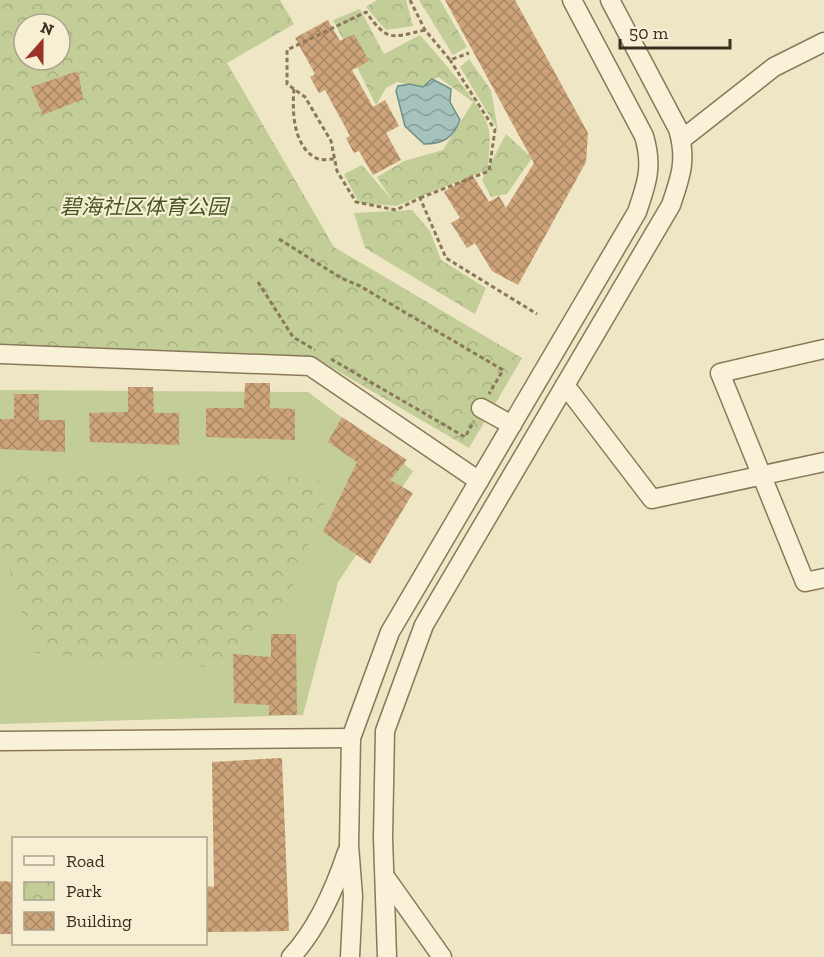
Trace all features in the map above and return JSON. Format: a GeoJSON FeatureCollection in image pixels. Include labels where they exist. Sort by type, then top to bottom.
{"type":"FeatureCollection","features":[{"type":"Feature","properties":{"kind":"street"},"geometry":{"type":"LineString","coordinates":[[350,957],[353,896],[349,845],[351,738],[390,632],[637,212],[650,158],[644,136],[572,0]]}},
{"type":"Feature","properties":{"kind":"street"},"geometry":{"type":"LineString","coordinates":[[387,957],[383,838],[385,731],[402,683],[424,625],[671,205],[684,151],[678,129],[610,0]]}},
{"type":"Feature","properties":{"kind":"street"},"geometry":{"type":"LineString","coordinates":[[681,140],[774,68],[824,42]]}},
{"type":"Feature","properties":{"kind":"street"},"geometry":{"type":"LineString","coordinates":[[824,349],[720,373],[760,476],[806,582],[824,578]]}},
{"type":"Feature","properties":{"kind":"street"},"geometry":{"type":"LineString","coordinates":[[0,354],[310,366],[479,481]]}},
{"type":"Feature","properties":{"kind":"street"},"geometry":{"type":"LineString","coordinates":[[565,385],[652,499],[824,462]]}},
{"type":"Feature","properties":{"kind":"street"},"geometry":{"type":"LineString","coordinates":[[482,408],[512,425]]}},
{"type":"Feature","properties":{"kind":"street"},"geometry":{"type":"LineString","coordinates":[[0,741],[351,738]]}},
{"type":"Feature","properties":{"kind":"street"},"geometry":{"type":"LineString","coordinates":[[291,957],[315,923],[337,878],[349,845]]}},
{"type":"Feature","properties":{"kind":"street"},"geometry":{"type":"LineString","coordinates":[[386,878],[442,957]]}},
{"type":"Feature","properties":{"kind":"path"},"geometry":{"type":"LineString","coordinates":[[410,0],[425,30],[450,60],[495,130],[489,171],[396,210],[356,202],[337,171],[331,141],[305,97],[287,84],[287,50],[366,12],[381,33],[395,37],[425,30]]}},
{"type":"Feature","properties":{"kind":"path"},"geometry":{"type":"LineString","coordinates":[[450,60],[469,52]]}},
{"type":"Feature","properties":{"kind":"path"},"geometry":{"type":"LineString","coordinates":[[294,89],[292,112],[306,150],[318,160],[335,159]]}},
{"type":"Feature","properties":{"kind":"path"},"geometry":{"type":"LineString","coordinates":[[420,198],[446,258],[537,314]]}},
{"type":"Feature","properties":{"kind":"path"},"geometry":{"type":"LineString","coordinates":[[258,282],[293,337],[465,437],[503,370],[360,286],[340,278],[279,239]]}},
{"type":"Feature","properties":{"kind":"green space","name":"碧海社区体育公园"},"geometry":{"type":"Polygon","coordinates":[[[0,0],[280,0],[294,24],[227,63],[334,247],[522,358],[469,448],[317,359],[0,345],[0,0]]]}},
{"type":"Feature","properties":{"kind":"green space"},"geometry":{"type":"Polygon","coordinates":[[[377,0],[406,0],[413,26],[386,30],[366,7],[377,0]]]}},
{"type":"Feature","properties":{"kind":"green space"},"geometry":{"type":"Polygon","coordinates":[[[419,0],[440,0],[467,47],[453,55],[419,0]]]}},
{"type":"Feature","properties":{"kind":"green space"},"geometry":{"type":"Polygon","coordinates":[[[360,9],[384,54],[420,35],[459,81],[479,109],[489,130],[488,168],[506,134],[532,158],[507,194],[491,197],[482,180],[487,170],[396,206],[359,203],[344,174],[362,165],[392,200],[377,177],[404,161],[443,150],[473,102],[438,77],[423,87],[397,82],[386,88],[376,105],[333,20],[360,9]]]}},
{"type":"Feature","properties":{"kind":"green space"},"geometry":{"type":"Polygon","coordinates":[[[469,59],[491,90],[498,130],[460,67],[469,59]]]}},
{"type":"Feature","properties":{"kind":"green space"},"geometry":{"type":"Polygon","coordinates":[[[412,210],[430,231],[441,260],[486,288],[475,314],[365,248],[354,213],[412,210]]]}},
{"type":"Feature","properties":{"kind":"green space"},"geometry":{"type":"Polygon","coordinates":[[[0,390],[308,392],[413,471],[338,582],[303,715],[0,724],[0,390]]]}},
{"type":"Feature","properties":{"kind":"green space"},"geometry":{"type":"Polygon","coordinates":[[[255,473],[332,482],[282,615],[220,668],[34,653],[0,539],[0,474],[255,473]]]}},
{"type":"Feature","properties":{"kind":"water"},"geometry":{"type":"Polygon","coordinates":[[[432,79],[451,89],[450,102],[460,120],[451,136],[437,143],[424,144],[405,126],[396,91],[398,86],[410,84],[423,87],[432,79]]]}},
{"type":"Feature","properties":{"kind":"building"},"geometry":{"type":"Polygon","coordinates":[[[445,0],[515,0],[588,133],[586,162],[518,285],[492,271],[475,243],[467,248],[451,223],[460,218],[444,192],[472,174],[489,202],[499,196],[506,208],[534,163],[445,0]]]}},
{"type":"Feature","properties":{"kind":"building"},"geometry":{"type":"Polygon","coordinates":[[[328,20],[340,41],[354,34],[369,61],[352,70],[373,107],[385,100],[399,126],[386,133],[401,160],[373,175],[359,151],[354,153],[346,138],[350,136],[325,90],[319,93],[310,77],[315,74],[295,38],[328,20]]]}},
{"type":"Feature","properties":{"kind":"building"},"geometry":{"type":"Polygon","coordinates":[[[78,71],[83,99],[43,115],[31,87],[78,71]]]}},
{"type":"Feature","properties":{"kind":"building"},"geometry":{"type":"Polygon","coordinates":[[[245,383],[270,383],[270,408],[295,409],[295,440],[206,437],[206,408],[244,408],[245,383]]]}},
{"type":"Feature","properties":{"kind":"building"},"geometry":{"type":"Polygon","coordinates":[[[128,387],[153,387],[154,413],[179,413],[179,445],[90,442],[89,413],[128,412],[128,387]]]}},
{"type":"Feature","properties":{"kind":"building"},"geometry":{"type":"Polygon","coordinates":[[[14,394],[39,394],[39,420],[65,420],[65,452],[0,449],[0,419],[14,419],[14,394]]]}},
{"type":"Feature","properties":{"kind":"building"},"geometry":{"type":"Polygon","coordinates":[[[342,417],[407,460],[390,480],[413,493],[370,564],[323,532],[357,462],[328,442],[342,417]]]}},
{"type":"Feature","properties":{"kind":"building"},"geometry":{"type":"Polygon","coordinates":[[[271,634],[296,634],[297,715],[269,715],[269,705],[234,703],[233,654],[271,657],[271,634]]]}},
{"type":"Feature","properties":{"kind":"building"},"geometry":{"type":"Polygon","coordinates":[[[282,758],[289,931],[207,932],[207,886],[214,887],[212,762],[282,758]]]}},
{"type":"Feature","properties":{"kind":"building"},"geometry":{"type":"Polygon","coordinates":[[[0,881],[12,882],[12,934],[0,934],[0,881]]]}}]}
